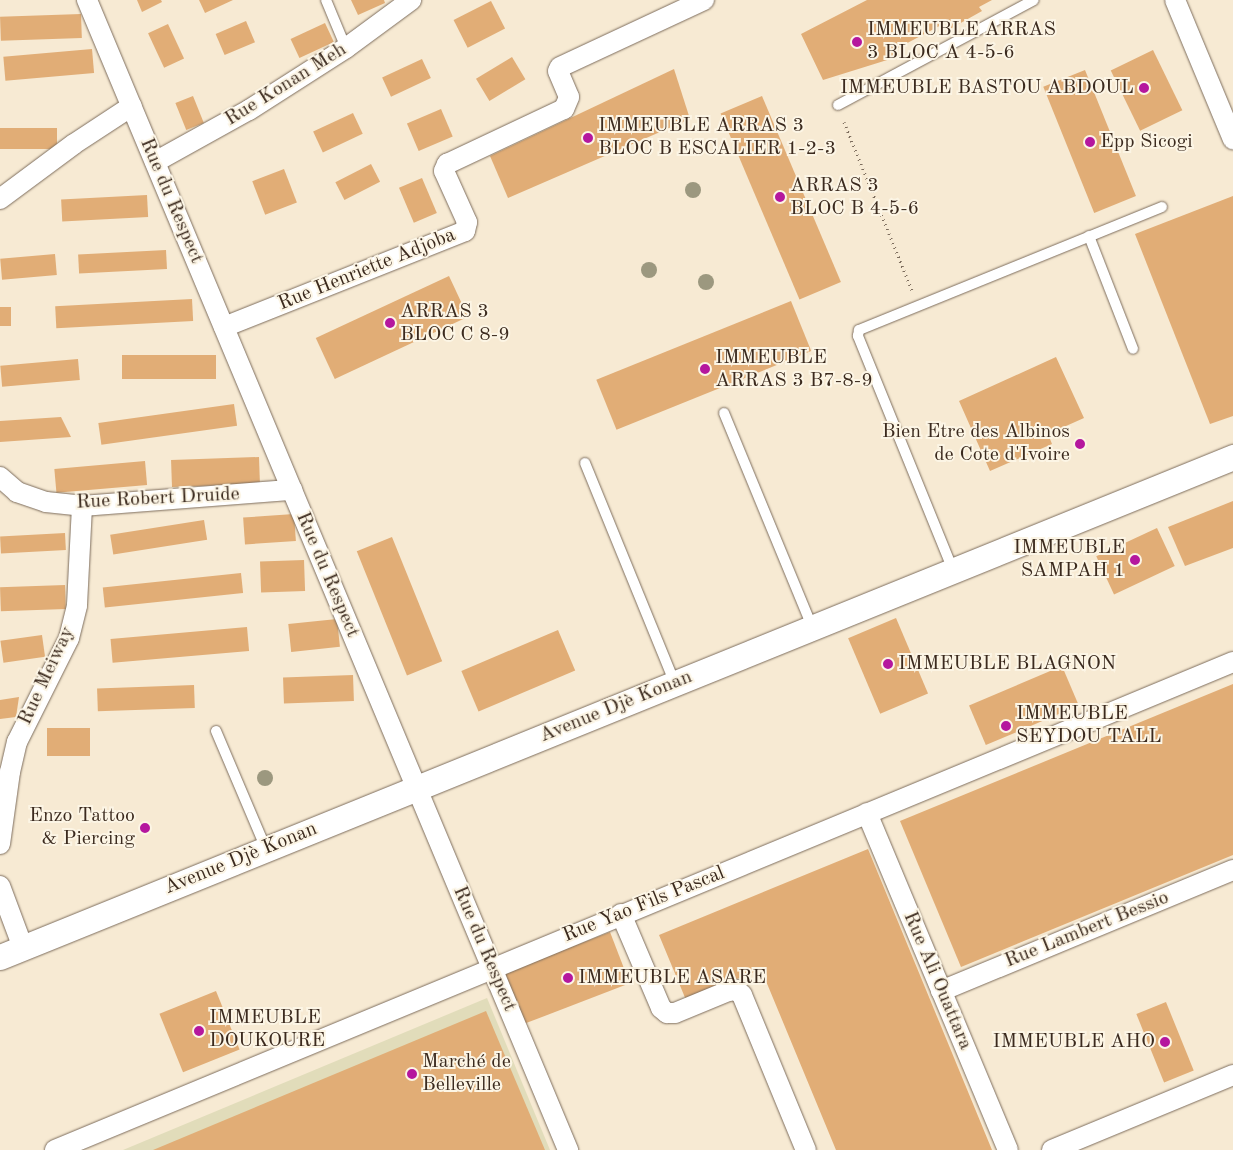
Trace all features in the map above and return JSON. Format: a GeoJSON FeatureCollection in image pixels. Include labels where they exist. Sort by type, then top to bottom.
{"type":"FeatureCollection","features":[{"type":"Feature","properties":{"kind":"street","name":"Rue du Respect"},"geometry":{"type":"LineString","coordinates":[[87,0],[568,1150]]}},
{"type":"Feature","properties":{"kind":"street","name":"Rue Konan Meh"},"geometry":{"type":"LineString","coordinates":[[155,162],[249,110],[346,48],[411,0]]}},
{"type":"Feature","properties":{"kind":"street","name":"Rue Henriette Adjoba"},"geometry":{"type":"LineString","coordinates":[[224,327],[465,231],[467,222],[444,170],[447,164],[564,109],[569,97],[558,70],[560,68],[704,0]]}},
{"type":"Feature","properties":{"kind":"street"},"geometry":{"type":"LineString","coordinates":[[1175,0],[1233,139]]}},
{"type":"Feature","properties":{"kind":"street"},"geometry":{"type":"LineString","coordinates":[[0,199],[74,144],[132,106]]}},
{"type":"Feature","properties":{"kind":"street","name":"Avenue Djè Konan"},"geometry":{"type":"LineString","coordinates":[[0,957],[1233,457]]}},
{"type":"Feature","properties":{"kind":"street","name":"Rue Robert Druide"},"geometry":{"type":"LineString","coordinates":[[0,477],[17,492],[46,502],[82,506],[292,490]]}},
{"type":"Feature","properties":{"kind":"street","name":"Rue Meiway"},"geometry":{"type":"LineString","coordinates":[[0,844],[10,772],[17,742],[69,638],[77,605],[82,506]]}},
{"type":"Feature","properties":{"kind":"street","name":"Rue Yao Fils Pascal"},"geometry":{"type":"LineString","coordinates":[[55,1150],[1233,662]]}},
{"type":"Feature","properties":{"kind":"street","name":"Rue Ali Ouattara"},"geometry":{"type":"LineString","coordinates":[[867,813],[1008,1150]]}},
{"type":"Feature","properties":{"kind":"street","name":"Rue Lambert Bessio"},"geometry":{"type":"LineString","coordinates":[[941,990],[1233,870]]}},
{"type":"Feature","properties":{"kind":"street"},"geometry":{"type":"LineString","coordinates":[[0,886],[23,948]]}},
{"type":"Feature","properties":{"kind":"street"},"geometry":{"type":"LineString","coordinates":[[621,914],[661,1008],[667,1013],[675,1013],[728,991],[737,990],[742,996],[806,1150]]}},
{"type":"Feature","properties":{"kind":"street"},"geometry":{"type":"LineString","coordinates":[[1052,1150],[1233,1075]]}},
{"type":"Feature","properties":{"kind":"lane"},"geometry":{"type":"LineString","coordinates":[[326,0],[346,48]]}},
{"type":"Feature","properties":{"kind":"lane"},"geometry":{"type":"LineString","coordinates":[[838,105],[1034,0]]}},
{"type":"Feature","properties":{"kind":"lane"},"geometry":{"type":"LineString","coordinates":[[953,570],[858,336],[863,326],[1162,208]]}},
{"type":"Feature","properties":{"kind":"lane"},"geometry":{"type":"LineString","coordinates":[[1089,236],[1133,349]]}},
{"type":"Feature","properties":{"kind":"lane"},"geometry":{"type":"LineString","coordinates":[[724,413],[812,627]]}},
{"type":"Feature","properties":{"kind":"lane"},"geometry":{"type":"LineString","coordinates":[[585,463],[676,683]]}},
{"type":"Feature","properties":{"kind":"lane"},"geometry":{"type":"LineString","coordinates":[[216,731],[266,849]]}},
{"type":"Feature","properties":{"kind":"path"},"geometry":{"type":"LineString","coordinates":[[838,105],[917,305]]}},
{"type":"Feature","properties":{"kind":"shaded area","name":"Marché de Belleville"},"geometry":{"type":"Polygon","coordinates":[[[487,998],[550,1150],[123,1150],[487,998]]]}},
{"type":"Feature","properties":{"kind":"building"},"geometry":{"type":"Polygon","coordinates":[[[137,0],[161,0],[162,2],[142,12],[137,0]]]}},
{"type":"Feature","properties":{"kind":"building"},"geometry":{"type":"Polygon","coordinates":[[[199,0],[233,0],[205,13],[199,0]]]}},
{"type":"Feature","properties":{"kind":"building"},"geometry":{"type":"Polygon","coordinates":[[[351,0],[384,0],[385,3],[358,15],[351,0]]]}},
{"type":"Feature","properties":{"kind":"building","name":"IMMEUBLE ARRAS 3 BLOC A 4-5-6"},"geometry":{"type":"Polygon","coordinates":[[[867,0],[992,0],[979,7],[982,11],[950,29],[947,22],[896,49],[900,56],[823,80],[801,34],[867,0]]]}},
{"type":"Feature","properties":{"kind":"building"},"geometry":{"type":"Polygon","coordinates":[[[491,1],[505,29],[468,48],[454,20],[491,1]]]}},
{"type":"Feature","properties":{"kind":"building"},"geometry":{"type":"Polygon","coordinates":[[[81,14],[82,38],[1,41],[0,17],[81,14]]]}},
{"type":"Feature","properties":{"kind":"building"},"geometry":{"type":"Polygon","coordinates":[[[246,21],[255,42],[225,55],[216,34],[246,21]]]}},
{"type":"Feature","properties":{"kind":"building"},"geometry":{"type":"Polygon","coordinates":[[[325,23],[334,42],[299,58],[291,39],[325,23]]]}},
{"type":"Feature","properties":{"kind":"building"},"geometry":{"type":"Polygon","coordinates":[[[168,24],[184,58],[164,68],[148,33],[168,24]]]}},
{"type":"Feature","properties":{"kind":"building"},"geometry":{"type":"Polygon","coordinates":[[[92,49],[94,73],[5,81],[3,57],[92,49]]]}},
{"type":"Feature","properties":{"kind":"building","name":"IMMEUBLE BASTOU ABDOUL"},"geometry":{"type":"Polygon","coordinates":[[[1153,50],[1182,110],[1140,131],[1111,71],[1153,50]]]}},
{"type":"Feature","properties":{"kind":"building"},"geometry":{"type":"Polygon","coordinates":[[[512,57],[525,79],[489,101],[476,79],[512,57]]]}},
{"type":"Feature","properties":{"kind":"building"},"geometry":{"type":"Polygon","coordinates":[[[422,59],[431,78],[391,97],[382,78],[422,59]]]}},
{"type":"Feature","properties":{"kind":"building","name":"IMMEUBLE ARRAS 3 BLOC B ESCALIER 1-2-3"},"geometry":{"type":"Polygon","coordinates":[[[674,69],[690,119],[508,198],[490,156],[674,69]]]}},
{"type":"Feature","properties":{"kind":"building","name":"Epp Sicogi"},"geometry":{"type":"Polygon","coordinates":[[[1085,70],[1136,196],[1094,213],[1043,87],[1085,70]]]}},
{"type":"Feature","properties":{"kind":"building"},"geometry":{"type":"Polygon","coordinates":[[[193,96],[204,123],[186,130],[175,103],[193,96]]]}},
{"type":"Feature","properties":{"kind":"building","name":"ARRAS 3 BLOC B 4-5-6"},"geometry":{"type":"Polygon","coordinates":[[[762,96],[841,282],[800,300],[721,114],[762,96]]]}},
{"type":"Feature","properties":{"kind":"building"},"geometry":{"type":"Polygon","coordinates":[[[441,109],[453,137],[419,151],[407,123],[441,109]]]}},
{"type":"Feature","properties":{"kind":"building"},"geometry":{"type":"Polygon","coordinates":[[[353,113],[363,134],[323,152],[313,132],[353,113]]]}},
{"type":"Feature","properties":{"kind":"building"},"geometry":{"type":"Polygon","coordinates":[[[0,128],[57,128],[57,149],[0,149],[0,128]]]}},
{"type":"Feature","properties":{"kind":"building"},"geometry":{"type":"Polygon","coordinates":[[[371,164],[380,182],[344,200],[335,182],[371,164]]]}},
{"type":"Feature","properties":{"kind":"building"},"geometry":{"type":"Polygon","coordinates":[[[284,169],[297,203],[265,215],[252,181],[284,169]]]}},
{"type":"Feature","properties":{"kind":"building"},"geometry":{"type":"Polygon","coordinates":[[[422,178],[437,213],[414,223],[399,188],[422,178]]]}},
{"type":"Feature","properties":{"kind":"building"},"geometry":{"type":"Polygon","coordinates":[[[147,195],[148,217],[62,221],[61,200],[147,195]]]}},
{"type":"Feature","properties":{"kind":"building"},"geometry":{"type":"Polygon","coordinates":[[[1233,196],[1233,416],[1210,424],[1135,234],[1233,196]]]}},
{"type":"Feature","properties":{"kind":"building"},"geometry":{"type":"Polygon","coordinates":[[[166,250],[167,269],[79,274],[78,255],[166,250]]]}},
{"type":"Feature","properties":{"kind":"building"},"geometry":{"type":"Polygon","coordinates":[[[55,254],[57,275],[2,280],[0,259],[55,254]]]}},
{"type":"Feature","properties":{"kind":"building","name":"ARRAS 3 BLOC C 8-9"},"geometry":{"type":"Polygon","coordinates":[[[449,276],[468,317],[335,379],[316,338],[449,276]]]}},
{"type":"Feature","properties":{"kind":"building"},"geometry":{"type":"Polygon","coordinates":[[[192,299],[193,321],[56,328],[55,306],[192,299]]]}},
{"type":"Feature","properties":{"kind":"building","name":"IMMEUBLE ARRAS 3 B7-8-9"},"geometry":{"type":"Polygon","coordinates":[[[791,301],[811,351],[617,430],[596,380],[791,301]]]}},
{"type":"Feature","properties":{"kind":"building"},"geometry":{"type":"Polygon","coordinates":[[[0,307],[11,307],[11,326],[0,326],[0,307]]]}},
{"type":"Feature","properties":{"kind":"building"},"geometry":{"type":"Polygon","coordinates":[[[122,355],[216,355],[216,379],[122,379],[122,355]]]}},
{"type":"Feature","properties":{"kind":"building"},"geometry":{"type":"Polygon","coordinates":[[[1056,357],[1084,418],[1048,434],[1052,444],[990,471],[959,401],[1056,357]]]}},
{"type":"Feature","properties":{"kind":"building"},"geometry":{"type":"Polygon","coordinates":[[[78,359],[80,380],[2,387],[0,366],[78,359]]]}},
{"type":"Feature","properties":{"kind":"building"},"geometry":{"type":"Polygon","coordinates":[[[234,404],[237,426],[101,445],[98,423],[234,404]]]}},
{"type":"Feature","properties":{"kind":"building"},"geometry":{"type":"Polygon","coordinates":[[[61,417],[71,437],[0,442],[0,421],[61,417]]]}},
{"type":"Feature","properties":{"kind":"building"},"geometry":{"type":"Polygon","coordinates":[[[259,457],[260,484],[172,487],[171,460],[259,457]]]}},
{"type":"Feature","properties":{"kind":"building"},"geometry":{"type":"Polygon","coordinates":[[[145,461],[147,485],[56,493],[54,469],[145,461]]]}},
{"type":"Feature","properties":{"kind":"building"},"geometry":{"type":"Polygon","coordinates":[[[1233,501],[1233,548],[1185,566],[1168,527],[1233,501]]]}},
{"type":"Feature","properties":{"kind":"building"},"geometry":{"type":"Polygon","coordinates":[[[294,514],[296,541],[245,544],[243,518],[294,514]]]}},
{"type":"Feature","properties":{"kind":"building"},"geometry":{"type":"Polygon","coordinates":[[[204,520],[207,540],[113,555],[110,535],[204,520]]]}},
{"type":"Feature","properties":{"kind":"building","name":"IMMEUBLE SAMPAH 1"},"geometry":{"type":"Polygon","coordinates":[[[1157,528],[1175,566],[1114,594],[1096,556],[1157,528]]]}},
{"type":"Feature","properties":{"kind":"building"},"geometry":{"type":"Polygon","coordinates":[[[65,533],[66,550],[1,553],[0,536],[65,533]]]}},
{"type":"Feature","properties":{"kind":"building"},"geometry":{"type":"Polygon","coordinates":[[[392,537],[442,661],[407,675],[357,551],[392,537]]]}},
{"type":"Feature","properties":{"kind":"building"},"geometry":{"type":"Polygon","coordinates":[[[304,560],[305,591],[261,593],[260,562],[304,560]]]}},
{"type":"Feature","properties":{"kind":"building"},"geometry":{"type":"Polygon","coordinates":[[[241,573],[243,593],[105,607],[103,588],[241,573]]]}},
{"type":"Feature","properties":{"kind":"building"},"geometry":{"type":"Polygon","coordinates":[[[65,585],[66,609],[1,611],[0,587],[65,585]]]}},
{"type":"Feature","properties":{"kind":"building","name":"IMMEUBLE BLAGNON"},"geometry":{"type":"Polygon","coordinates":[[[896,618],[928,693],[880,714],[848,638],[896,618]]]}},
{"type":"Feature","properties":{"kind":"building"},"geometry":{"type":"Polygon","coordinates":[[[337,619],[340,647],[291,652],[288,624],[337,619]]]}},
{"type":"Feature","properties":{"kind":"building"},"geometry":{"type":"Polygon","coordinates":[[[247,627],[249,651],[113,663],[111,639],[247,627]]]}},
{"type":"Feature","properties":{"kind":"building"},"geometry":{"type":"Polygon","coordinates":[[[558,630],[575,671],[479,712],[461,671],[558,630]]]}},
{"type":"Feature","properties":{"kind":"building"},"geometry":{"type":"Polygon","coordinates":[[[42,635],[45,657],[3,663],[0,641],[42,635]]]}},
{"type":"Feature","properties":{"kind":"building","name":"IMMEUBLE SEYDOU TALL"},"geometry":{"type":"Polygon","coordinates":[[[1062,666],[1079,706],[986,745],[969,705],[1062,666]]]}},
{"type":"Feature","properties":{"kind":"building"},"geometry":{"type":"Polygon","coordinates":[[[353,675],[354,701],[284,703],[283,677],[353,675]]]}},
{"type":"Feature","properties":{"kind":"building"},"geometry":{"type":"Polygon","coordinates":[[[1233,684],[1233,855],[961,967],[900,821],[1233,684]]]}},
{"type":"Feature","properties":{"kind":"building"},"geometry":{"type":"Polygon","coordinates":[[[194,685],[195,708],[98,711],[97,688],[194,685]]]}},
{"type":"Feature","properties":{"kind":"building"},"geometry":{"type":"Polygon","coordinates":[[[19,697],[16,717],[0,719],[0,700],[19,697]]]}},
{"type":"Feature","properties":{"kind":"building"},"geometry":{"type":"Polygon","coordinates":[[[47,728],[90,728],[90,756],[47,756],[47,728]]]}},
{"type":"Feature","properties":{"kind":"building"},"geometry":{"type":"Polygon","coordinates":[[[868,849],[992,1150],[836,1150],[761,969],[686,1000],[659,935],[868,849]]]}},
{"type":"Feature","properties":{"kind":"building","name":"IMMEUBLE ASARE"},"geometry":{"type":"Polygon","coordinates":[[[610,932],[630,983],[524,1024],[505,972],[610,932]]]}},
{"type":"Feature","properties":{"kind":"building","name":"IMMEUBLE DOUKOURE"},"geometry":{"type":"Polygon","coordinates":[[[216,991],[240,1049],[183,1072],[159,1014],[216,991]]]}},
{"type":"Feature","properties":{"kind":"building","name":"IMMEUBLE AHO"},"geometry":{"type":"Polygon","coordinates":[[[1166,1002],[1194,1071],[1164,1083],[1136,1014],[1166,1002]]]}},
{"type":"Feature","properties":{"kind":"building","name":"Marché de Belleville"},"geometry":{"type":"Polygon","coordinates":[[[486,1011],[545,1150],[153,1150],[486,1011]]]}},
{"type":"Feature","properties":{"kind":"place","name":"IMMEUBLE ARRAS 3 BLOC A 4-5-6"},"geometry":{"type":"Point","coordinates":[857,42]}},
{"type":"Feature","properties":{"kind":"place","name":"IMMEUBLE BASTOU ABDOUL"},"geometry":{"type":"Point","coordinates":[1144,88]}},
{"type":"Feature","properties":{"kind":"place","name":"IMMEUBLE ARRAS 3 BLOC B ESCALIER 1-2-3"},"geometry":{"type":"Point","coordinates":[588,138]}},
{"type":"Feature","properties":{"kind":"place","name":"Epp Sicogi"},"geometry":{"type":"Point","coordinates":[1090,142]}},
{"type":"Feature","properties":{"kind":"place","name":"ARRAS 3 BLOC B 4-5-6"},"geometry":{"type":"Point","coordinates":[780,197]}},
{"type":"Feature","properties":{"kind":"place","name":"ARRAS 3 BLOC C 8-9"},"geometry":{"type":"Point","coordinates":[390,323]}},
{"type":"Feature","properties":{"kind":"place","name":"IMMEUBLE ARRAS 3 B7-8-9"},"geometry":{"type":"Point","coordinates":[705,369]}},
{"type":"Feature","properties":{"kind":"place","name":"Bien Etre des Albinos de Cote d'Ivoire"},"geometry":{"type":"Point","coordinates":[1080,444]}},
{"type":"Feature","properties":{"kind":"place","name":"IMMEUBLE SAMPAH 1"},"geometry":{"type":"Point","coordinates":[1135,560]}},
{"type":"Feature","properties":{"kind":"place","name":"IMMEUBLE BLAGNON"},"geometry":{"type":"Point","coordinates":[888,664]}},
{"type":"Feature","properties":{"kind":"place","name":"IMMEUBLE SEYDOU TALL"},"geometry":{"type":"Point","coordinates":[1006,726]}},
{"type":"Feature","properties":{"kind":"place","name":"Enzo Tattoo & Piercing"},"geometry":{"type":"Point","coordinates":[145,828]}},
{"type":"Feature","properties":{"kind":"place","name":"IMMEUBLE ASARE"},"geometry":{"type":"Point","coordinates":[568,978]}},
{"type":"Feature","properties":{"kind":"place","name":"IMMEUBLE DOUKOURE"},"geometry":{"type":"Point","coordinates":[199,1031]}},
{"type":"Feature","properties":{"kind":"place","name":"IMMEUBLE AHO"},"geometry":{"type":"Point","coordinates":[1165,1042]}},
{"type":"Feature","properties":{"kind":"place","name":"Marché de Belleville"},"geometry":{"type":"Point","coordinates":[412,1074]}}]}
